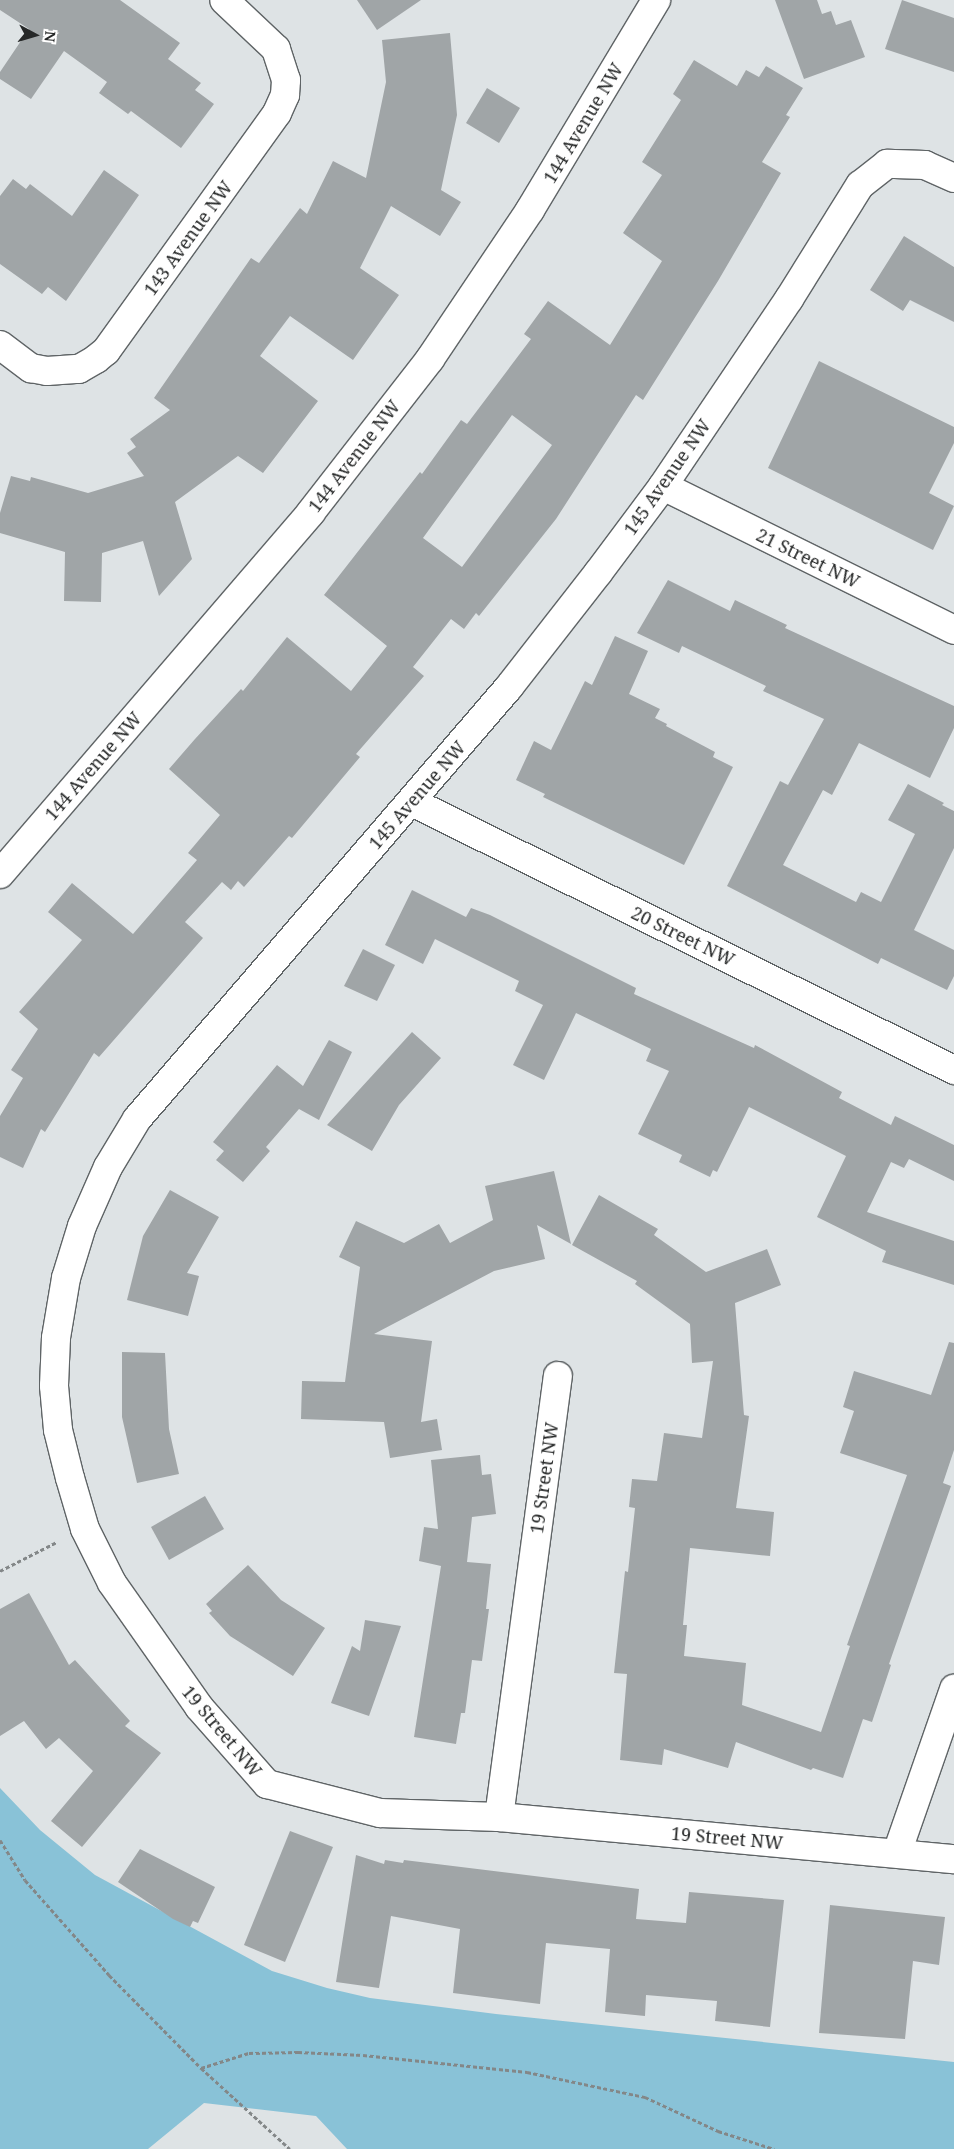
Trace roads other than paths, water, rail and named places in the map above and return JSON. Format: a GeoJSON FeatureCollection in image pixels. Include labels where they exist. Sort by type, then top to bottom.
{"type":"FeatureCollection","features":[{"type":"Feature","properties":{"kind":"street","name":"143 Avenue NW"},"geometry":{"type":"LineString","coordinates":[[0,345],[31,368],[63,372],[79,369],[106,351],[277,113],[285,95],[286,80],[276,49],[224,0]]}},
{"type":"Feature","properties":{"kind":"street","name":"144 Avenue NW"},"geometry":{"type":"LineString","coordinates":[[0,874],[304,519],[430,359],[530,210],[656,0]]}},
{"type":"Feature","properties":{"kind":"street","name":"145 Avenue NW"},"geometry":{"type":"LineString","coordinates":[[85,1530],[58,1430],[54,1386],[56,1338],[66,1278],[82,1226],[108,1167],[137,1119],[412,802],[509,687],[663,486],[789,299],[860,185],[887,164],[925,165],[954,178]]}},
{"type":"Feature","properties":{"kind":"street","name":"21 Street NW"},"geometry":{"type":"LineString","coordinates":[[663,486],[954,630]]}},
{"type":"Feature","properties":{"kind":"street","name":"20 Street NW"},"geometry":{"type":"LineString","coordinates":[[412,802],[954,1070]]}},
{"type":"Feature","properties":{"kind":"street","name":"19 Street NW"},"geometry":{"type":"LineString","coordinates":[[499,1817],[558,1376]]}},
{"type":"Feature","properties":{"kind":"street","name":"19 Street NW"},"geometry":{"type":"LineString","coordinates":[[85,1530],[112,1583],[198,1707],[267,1784],[380,1813],[499,1817],[954,1859]]}},
{"type":"Feature","properties":{"kind":"street"},"geometry":{"type":"LineString","coordinates":[[897,1853],[954,1689]]}}]}
